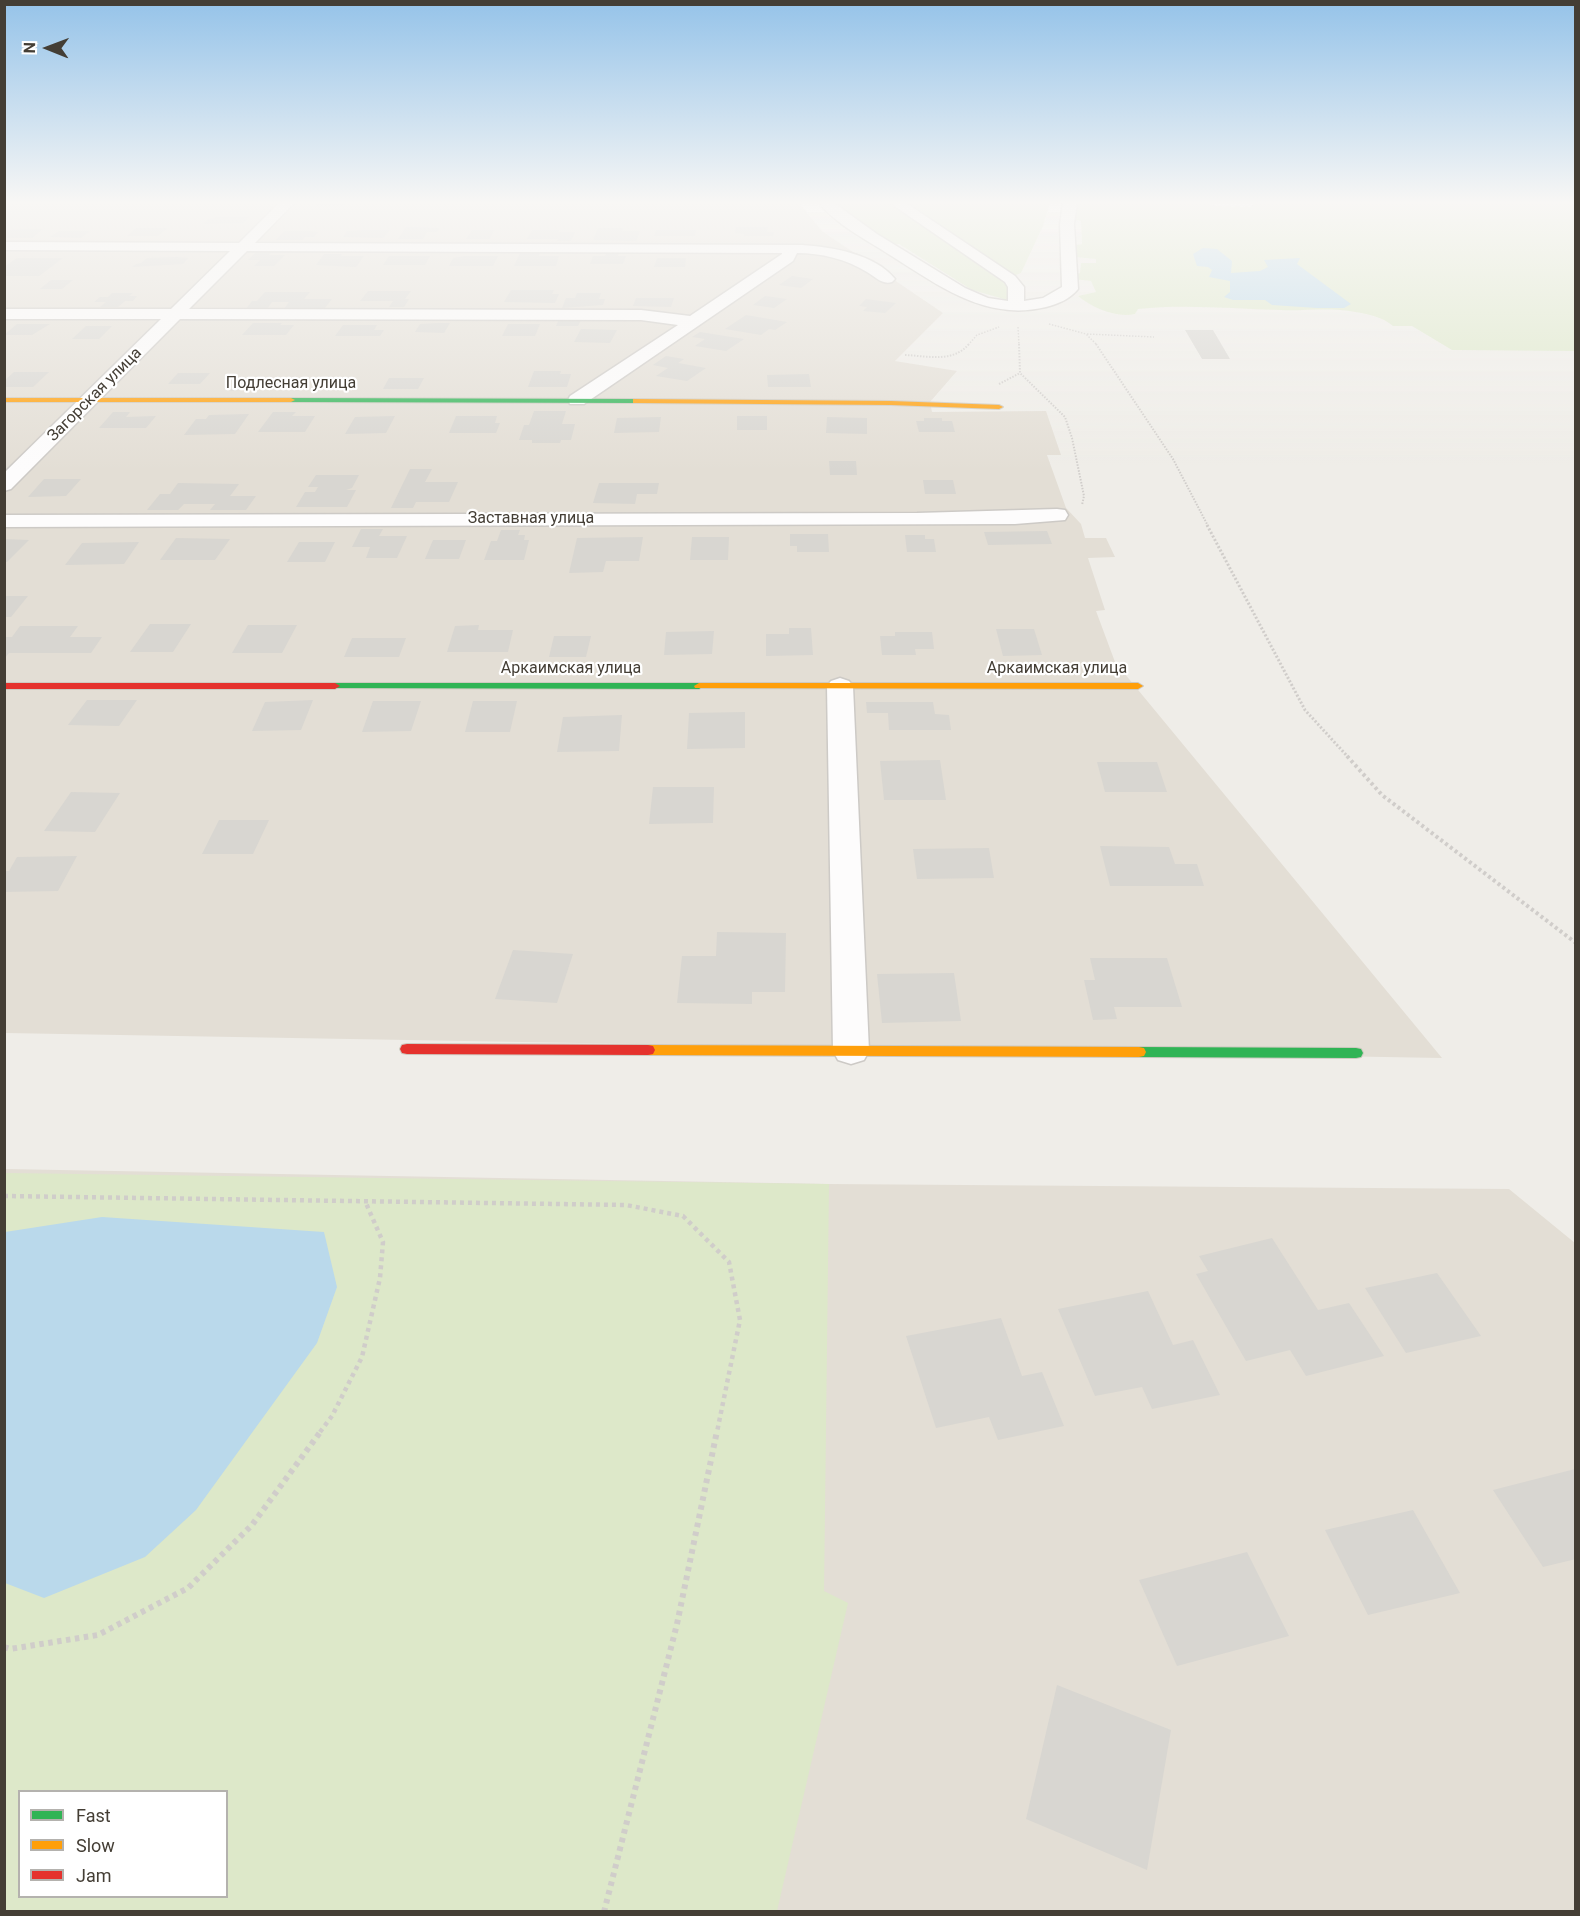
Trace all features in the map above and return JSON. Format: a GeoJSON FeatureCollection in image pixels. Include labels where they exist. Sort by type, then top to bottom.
{"type":"FeatureCollection","features":[{"type":"Feature","properties":{"kind":"street","name":"Загорская улица"},"geometry":{"type":"LineString","coordinates":[[4,485],[198,292]]}},
{"type":"Feature","properties":{"kind":"street"},"geometry":{"type":"LineString","coordinates":[[578,400],[738,292]]}},
{"type":"Feature","properties":{"kind":"street"},"geometry":{"type":"LineString","coordinates":[[963,292],[1016,310],[1044,303],[1067,292]]}},
{"type":"Feature","properties":{"kind":"street"},"geometry":{"type":"LineString","coordinates":[[1016,292],[1016,310]]}},
{"type":"Feature","properties":{"kind":"street"},"geometry":{"type":"LineString","coordinates":[[4,314],[641,315],[695,322]]}},
{"type":"Feature","properties":{"kind":"street","name":"Подлесная улица"},"geometry":{"type":"LineString","coordinates":[[4,400],[578,400],[891,403],[999,407]]}},
{"type":"Feature","properties":{"kind":"street","name":"Заставная улица"},"geometry":{"type":"LineString","coordinates":[[4,521],[928,519],[1057,515]]}},
{"type":"Feature","properties":{"kind":"street","name":"Аркаимская улица"},"geometry":{"type":"LineString","coordinates":[[4,686],[1138,686]]}},
{"type":"Feature","properties":{"kind":"street"},"geometry":{"type":"LineString","coordinates":[[840,686],[851,1051]]}},
{"type":"Feature","properties":{"kind":"street"},"geometry":{"type":"LineString","coordinates":[[407,1049],[1356,1053]]}},
{"type":"Feature","properties":{"kind":"path"},"geometry":{"type":"LineString","coordinates":[[1057,515],[1073,512],[1082,505],[1084,496],[1072,438],[1065,417],[1020,373],[1016,310],[1086,334],[1154,337]]}},
{"type":"Feature","properties":{"kind":"path"},"geometry":{"type":"LineString","coordinates":[[904,355],[949,357],[962,352],[976,335],[1018,324]]}},
{"type":"Feature","properties":{"kind":"path"},"geometry":{"type":"LineString","coordinates":[[1086,334],[1095,342],[1173,459],[1305,710],[1382,795],[1575,943]]}},
{"type":"Feature","properties":{"kind":"path"},"geometry":{"type":"LineString","coordinates":[[4,1196],[626,1205],[683,1216],[729,1262],[740,1320],[677,1624],[604,1911]]}},
{"type":"Feature","properties":{"kind":"path"},"geometry":{"type":"LineString","coordinates":[[4,1647],[10,1649],[98,1635],[188,1588],[252,1525],[332,1416],[362,1357],[380,1278],[383,1242],[365,1201]]}},
{"type":"Feature","properties":{"kind":"shaded area"},"geometry":{"type":"Polygon","coordinates":[[[5,292],[913,292],[943,313],[895,361],[957,371],[930,402],[932,412],[1046,411],[1061,455],[1047,455],[1066,508],[1081,524],[1085,538],[1106,538],[1115,557],[1088,558],[1105,610],[1096,611],[1115,662],[1442,1058],[5,1033],[5,292]]]}},
{"type":"Feature","properties":{"kind":"shaded area"},"geometry":{"type":"Polygon","coordinates":[[[5,1169],[829,1184],[1509,1189],[1575,1243],[1575,1911],[5,1912],[5,1169]]]}},
{"type":"Feature","properties":{"kind":"green space"},"geometry":{"type":"Polygon","coordinates":[[[981,292],[1011,292],[1011,301],[981,292]]]}},
{"type":"Feature","properties":{"kind":"green space"},"geometry":{"type":"Polygon","coordinates":[[[1094,292],[1575,292],[1575,351],[1452,350],[1412,326],[1393,326],[1375,316],[1337,310],[1174,307],[1138,309],[1135,314],[1120,315],[1097,308],[1078,296],[1094,292]]]}},
{"type":"Feature","properties":{"kind":"green space"},"geometry":{"type":"Polygon","coordinates":[[[5,1173],[829,1184],[824,1591],[848,1603],[777,1911],[5,1912],[5,1173]]]}},
{"type":"Feature","properties":{"kind":"water"},"geometry":{"type":"Polygon","coordinates":[[[1230,292],[1335,292],[1351,304],[1344,308],[1317,308],[1272,305],[1265,300],[1233,300],[1224,297],[1230,292]]]}},
{"type":"Feature","properties":{"kind":"water"},"geometry":{"type":"Polygon","coordinates":[[[102,1217],[324,1232],[337,1287],[317,1343],[196,1510],[145,1557],[44,1598],[5,1583],[5,1232],[102,1217]]]}},
{"type":"Feature","properties":{"kind":"building"},"geometry":{"type":"Polygon","coordinates":[[[265,292],[310,292],[304,299],[332,299],[325,308],[284,309],[289,302],[272,302],[267,309],[246,309],[252,301],[257,301],[265,292]]]}},
{"type":"Feature","properties":{"kind":"building"},"geometry":{"type":"Polygon","coordinates":[[[367,292],[410,292],[405,299],[409,299],[404,307],[389,307],[393,301],[360,301],[367,292]]]}},
{"type":"Feature","properties":{"kind":"building"},"geometry":{"type":"Polygon","coordinates":[[[510,292],[559,294],[555,303],[504,302],[510,292]]]}},
{"type":"Feature","properties":{"kind":"building"},"geometry":{"type":"Polygon","coordinates":[[[112,293],[133,293],[129,296],[137,296],[133,301],[125,301],[118,307],[100,307],[106,302],[94,302],[112,293]]]}},
{"type":"Feature","properties":{"kind":"building"},"geometry":{"type":"Polygon","coordinates":[[[577,293],[601,293],[599,299],[605,299],[603,305],[562,308],[566,298],[575,298],[577,293]]]}},
{"type":"Feature","properties":{"kind":"building"},"geometry":{"type":"Polygon","coordinates":[[[765,296],[787,299],[774,308],[753,305],[765,296]]]}},
{"type":"Feature","properties":{"kind":"building"},"geometry":{"type":"Polygon","coordinates":[[[636,298],[674,298],[671,307],[633,306],[636,298]]]}},
{"type":"Feature","properties":{"kind":"building"},"geometry":{"type":"Polygon","coordinates":[[[866,299],[896,303],[885,313],[863,311],[867,307],[859,306],[866,299]]]}},
{"type":"Feature","properties":{"kind":"building"},"geometry":{"type":"Polygon","coordinates":[[[746,315],[787,322],[761,335],[725,329],[746,315]]]}},
{"type":"Feature","properties":{"kind":"building"},"geometry":{"type":"Polygon","coordinates":[[[559,319],[581,320],[578,326],[556,326],[559,319]]]}},
{"type":"Feature","properties":{"kind":"building"},"geometry":{"type":"Polygon","coordinates":[[[253,323],[294,325],[286,335],[242,335],[253,323]]]}},
{"type":"Feature","properties":{"kind":"building"},"geometry":{"type":"Polygon","coordinates":[[[450,323],[444,333],[415,332],[420,324],[450,323]]]}},
{"type":"Feature","properties":{"kind":"building"},"geometry":{"type":"Polygon","coordinates":[[[17,324],[50,324],[32,335],[4,335],[17,324]]]}},
{"type":"Feature","properties":{"kind":"building"},"geometry":{"type":"Polygon","coordinates":[[[508,324],[540,324],[535,336],[502,336],[508,324]]]}},
{"type":"Feature","properties":{"kind":"building"},"geometry":{"type":"Polygon","coordinates":[[[343,325],[377,325],[374,330],[384,330],[380,336],[335,336],[343,325]]]}},
{"type":"Feature","properties":{"kind":"building"},"geometry":{"type":"Polygon","coordinates":[[[86,326],[112,326],[99,339],[72,339],[86,326]]]}},
{"type":"Feature","properties":{"kind":"building"},"geometry":{"type":"Polygon","coordinates":[[[581,329],[617,330],[610,343],[574,342],[581,329]]]}},
{"type":"Feature","properties":{"kind":"building"},"geometry":{"type":"Polygon","coordinates":[[[1185,330],[1213,330],[1230,359],[1202,359],[1185,330]]]}},
{"type":"Feature","properties":{"kind":"building"},"geometry":{"type":"Polygon","coordinates":[[[700,332],[744,339],[726,351],[695,346],[705,339],[692,337],[700,332]]]}},
{"type":"Feature","properties":{"kind":"building"},"geometry":{"type":"Polygon","coordinates":[[[666,356],[684,359],[678,363],[706,368],[687,381],[656,376],[668,368],[653,365],[666,356]]]}},
{"type":"Feature","properties":{"kind":"building"},"geometry":{"type":"Polygon","coordinates":[[[534,371],[561,371],[560,374],[571,374],[567,387],[528,387],[534,371]]]}},
{"type":"Feature","properties":{"kind":"building"},"geometry":{"type":"Polygon","coordinates":[[[14,372],[49,372],[33,387],[4,387],[4,381],[14,372]]]}},
{"type":"Feature","properties":{"kind":"building"},"geometry":{"type":"Polygon","coordinates":[[[178,373],[210,373],[200,384],[168,384],[178,373]]]}},
{"type":"Feature","properties":{"kind":"building"},"geometry":{"type":"Polygon","coordinates":[[[809,374],[811,387],[768,387],[767,375],[809,374]]]}},
{"type":"Feature","properties":{"kind":"building"},"geometry":{"type":"Polygon","coordinates":[[[320,377],[349,377],[341,389],[311,389],[320,377]]]}},
{"type":"Feature","properties":{"kind":"building"},"geometry":{"type":"Polygon","coordinates":[[[241,378],[267,378],[259,388],[230,391],[241,378]]]}},
{"type":"Feature","properties":{"kind":"building"},"geometry":{"type":"Polygon","coordinates":[[[389,378],[424,378],[418,389],[383,389],[389,378]]]}},
{"type":"Feature","properties":{"kind":"building"},"geometry":{"type":"Polygon","coordinates":[[[534,411],[566,411],[562,424],[575,424],[571,440],[561,440],[560,443],[532,443],[532,440],[519,440],[524,425],[529,425],[534,411]]]}},
{"type":"Feature","properties":{"kind":"building"},"geometry":{"type":"Polygon","coordinates":[[[113,412],[130,412],[126,417],[156,416],[146,428],[99,428],[113,412]]]}},
{"type":"Feature","properties":{"kind":"building"},"geometry":{"type":"Polygon","coordinates":[[[273,412],[296,412],[292,416],[315,416],[305,432],[258,432],[273,412]]]}},
{"type":"Feature","properties":{"kind":"building"},"geometry":{"type":"Polygon","coordinates":[[[249,414],[235,434],[184,435],[196,419],[206,419],[209,415],[249,414]]]}},
{"type":"Feature","properties":{"kind":"building"},"geometry":{"type":"Polygon","coordinates":[[[395,416],[386,433],[345,434],[355,417],[395,416]]]}},
{"type":"Feature","properties":{"kind":"building"},"geometry":{"type":"Polygon","coordinates":[[[456,416],[497,416],[495,423],[500,423],[496,433],[449,433],[456,416]]]}},
{"type":"Feature","properties":{"kind":"building"},"geometry":{"type":"Polygon","coordinates":[[[737,416],[767,416],[767,430],[737,430],[737,416]]]}},
{"type":"Feature","properties":{"kind":"building"},"geometry":{"type":"Polygon","coordinates":[[[661,417],[659,432],[614,433],[617,418],[661,417]]]}},
{"type":"Feature","properties":{"kind":"building"},"geometry":{"type":"Polygon","coordinates":[[[827,417],[867,418],[867,434],[826,433],[827,417]]]}},
{"type":"Feature","properties":{"kind":"building"},"geometry":{"type":"Polygon","coordinates":[[[924,418],[942,418],[942,421],[952,421],[955,432],[919,432],[916,421],[924,421],[924,418]]]}},
{"type":"Feature","properties":{"kind":"building"},"geometry":{"type":"Polygon","coordinates":[[[829,461],[856,461],[857,475],[830,475],[829,461]]]}},
{"type":"Feature","properties":{"kind":"building"},"geometry":{"type":"Polygon","coordinates":[[[410,469],[432,469],[425,482],[458,482],[449,502],[416,502],[413,508],[391,508],[410,469]]]}},
{"type":"Feature","properties":{"kind":"building"},"geometry":{"type":"Polygon","coordinates":[[[316,475],[359,475],[352,488],[346,490],[356,490],[347,507],[296,507],[305,492],[315,492],[318,487],[308,487],[316,475]]]}},
{"type":"Feature","properties":{"kind":"building"},"geometry":{"type":"Polygon","coordinates":[[[44,479],[81,479],[66,496],[28,497],[44,479]]]}},
{"type":"Feature","properties":{"kind":"building"},"geometry":{"type":"Polygon","coordinates":[[[923,480],[953,480],[956,494],[925,494],[923,480]]]}},
{"type":"Feature","properties":{"kind":"building"},"geometry":{"type":"Polygon","coordinates":[[[178,483],[239,484],[230,496],[256,496],[246,510],[210,510],[215,504],[184,504],[178,510],[147,510],[160,494],[170,494],[178,483]]]}},
{"type":"Feature","properties":{"kind":"building"},"geometry":{"type":"Polygon","coordinates":[[[599,483],[659,483],[657,494],[637,494],[635,504],[593,503],[599,483]]]}},
{"type":"Feature","properties":{"kind":"building"},"geometry":{"type":"Polygon","coordinates":[[[361,529],[383,529],[379,536],[407,536],[397,558],[366,558],[370,547],[352,547],[361,529]]]}},
{"type":"Feature","properties":{"kind":"building"},"geometry":{"type":"Polygon","coordinates":[[[501,530],[520,530],[518,535],[525,535],[524,540],[529,540],[524,560],[484,560],[491,541],[497,541],[501,530]]]}},
{"type":"Feature","properties":{"kind":"building"},"geometry":{"type":"Polygon","coordinates":[[[1047,531],[1052,544],[988,545],[984,532],[1047,531]]]}},
{"type":"Feature","properties":{"kind":"building"},"geometry":{"type":"Polygon","coordinates":[[[790,534],[828,534],[829,552],[797,552],[797,546],[790,546],[790,534]]]}},
{"type":"Feature","properties":{"kind":"building"},"geometry":{"type":"Polygon","coordinates":[[[905,535],[925,535],[925,539],[934,539],[936,552],[907,552],[905,535]]]}},
{"type":"Feature","properties":{"kind":"building"},"geometry":{"type":"Polygon","coordinates":[[[643,537],[639,561],[606,561],[603,572],[569,573],[577,538],[643,537]]]}},
{"type":"Feature","properties":{"kind":"building"},"geometry":{"type":"Polygon","coordinates":[[[692,537],[729,537],[728,560],[690,560],[692,537]]]}},
{"type":"Feature","properties":{"kind":"building"},"geometry":{"type":"Polygon","coordinates":[[[176,538],[230,539],[215,560],[160,560],[176,538]]]}},
{"type":"Feature","properties":{"kind":"building"},"geometry":{"type":"Polygon","coordinates":[[[4,539],[29,540],[7,562],[4,562],[4,539]]]}},
{"type":"Feature","properties":{"kind":"building"},"geometry":{"type":"Polygon","coordinates":[[[433,540],[466,540],[459,559],[425,559],[433,540]]]}},
{"type":"Feature","properties":{"kind":"building"},"geometry":{"type":"Polygon","coordinates":[[[139,542],[124,564],[65,565],[82,543],[139,542]]]}},
{"type":"Feature","properties":{"kind":"building"},"geometry":{"type":"Polygon","coordinates":[[[299,542],[335,542],[325,562],[287,562],[299,542]]]}},
{"type":"Feature","properties":{"kind":"building"},"geometry":{"type":"Polygon","coordinates":[[[4,596],[28,596],[11,617],[4,617],[4,596]]]}},
{"type":"Feature","properties":{"kind":"building"},"geometry":{"type":"Polygon","coordinates":[[[150,624],[191,624],[173,652],[130,652],[150,624]]]}},
{"type":"Feature","properties":{"kind":"building"},"geometry":{"type":"Polygon","coordinates":[[[248,625],[297,625],[282,653],[232,653],[248,625]]]}},
{"type":"Feature","properties":{"kind":"building"},"geometry":{"type":"Polygon","coordinates":[[[479,625],[478,630],[513,630],[508,652],[447,652],[455,626],[479,625]]]}},
{"type":"Feature","properties":{"kind":"building"},"geometry":{"type":"Polygon","coordinates":[[[20,626],[78,626],[70,637],[102,637],[91,653],[9,653],[4,659],[4,637],[12,637],[20,626]]]}},
{"type":"Feature","properties":{"kind":"building"},"geometry":{"type":"Polygon","coordinates":[[[789,628],[811,628],[813,655],[766,656],[766,634],[789,634],[789,628]]]}},
{"type":"Feature","properties":{"kind":"building"},"geometry":{"type":"Polygon","coordinates":[[[996,629],[1034,629],[1042,655],[1003,656],[996,629]]]}},
{"type":"Feature","properties":{"kind":"building"},"geometry":{"type":"Polygon","coordinates":[[[714,631],[712,654],[664,655],[666,632],[714,631]]]}},
{"type":"Feature","properties":{"kind":"building"},"geometry":{"type":"Polygon","coordinates":[[[895,632],[932,632],[934,649],[915,649],[916,655],[882,655],[880,636],[895,636],[895,632]]]}},
{"type":"Feature","properties":{"kind":"building"},"geometry":{"type":"Polygon","coordinates":[[[554,636],[591,636],[586,657],[549,657],[554,636]]]}},
{"type":"Feature","properties":{"kind":"building"},"geometry":{"type":"Polygon","coordinates":[[[352,638],[406,638],[399,657],[344,657],[352,638]]]}},
{"type":"Feature","properties":{"kind":"building"},"geometry":{"type":"Polygon","coordinates":[[[87,700],[137,700],[119,726],[68,725],[87,700]]]}},
{"type":"Feature","properties":{"kind":"building"},"geometry":{"type":"Polygon","coordinates":[[[313,700],[301,730],[252,731],[265,702],[313,700]]]}},
{"type":"Feature","properties":{"kind":"building"},"geometry":{"type":"Polygon","coordinates":[[[373,701],[421,701],[411,731],[362,732],[373,701]]]}},
{"type":"Feature","properties":{"kind":"building"},"geometry":{"type":"Polygon","coordinates":[[[473,701],[517,701],[510,732],[465,732],[473,701]]]}},
{"type":"Feature","properties":{"kind":"building"},"geometry":{"type":"Polygon","coordinates":[[[866,702],[933,702],[935,714],[949,715],[951,730],[889,730],[888,713],[867,713],[866,702]]]}},
{"type":"Feature","properties":{"kind":"building"},"geometry":{"type":"Polygon","coordinates":[[[745,712],[745,748],[687,749],[689,713],[745,712]]]}},
{"type":"Feature","properties":{"kind":"building"},"geometry":{"type":"Polygon","coordinates":[[[622,715],[619,751],[557,752],[563,717],[622,715]]]}},
{"type":"Feature","properties":{"kind":"building"},"geometry":{"type":"Polygon","coordinates":[[[940,760],[946,800],[884,800],[880,761],[940,760]]]}},
{"type":"Feature","properties":{"kind":"building"},"geometry":{"type":"Polygon","coordinates":[[[1097,762],[1157,762],[1167,792],[1105,792],[1097,762]]]}},
{"type":"Feature","properties":{"kind":"building"},"geometry":{"type":"Polygon","coordinates":[[[653,787],[714,787],[713,823],[649,824],[653,787]]]}},
{"type":"Feature","properties":{"kind":"building"},"geometry":{"type":"Polygon","coordinates":[[[71,792],[120,793],[95,832],[44,831],[71,792]]]}},
{"type":"Feature","properties":{"kind":"building"},"geometry":{"type":"Polygon","coordinates":[[[219,820],[269,820],[253,854],[202,854],[219,820]]]}},
{"type":"Feature","properties":{"kind":"building"},"geometry":{"type":"Polygon","coordinates":[[[1100,846],[1169,847],[1175,864],[1197,864],[1204,886],[1110,886],[1100,846]]]}},
{"type":"Feature","properties":{"kind":"building"},"geometry":{"type":"Polygon","coordinates":[[[989,848],[994,878],[917,879],[913,849],[989,848]]]}},
{"type":"Feature","properties":{"kind":"building"},"geometry":{"type":"Polygon","coordinates":[[[77,856],[58,891],[4,892],[4,871],[9,871],[17,857],[77,856]]]}},
{"type":"Feature","properties":{"kind":"building"},"geometry":{"type":"Polygon","coordinates":[[[717,932],[786,933],[785,992],[752,992],[752,1004],[677,1003],[682,956],[716,956],[717,932]]]}},
{"type":"Feature","properties":{"kind":"building"},"geometry":{"type":"Polygon","coordinates":[[[513,950],[573,954],[557,1003],[495,999],[513,950]]]}},
{"type":"Feature","properties":{"kind":"building"},"geometry":{"type":"Polygon","coordinates":[[[1090,958],[1167,958],[1182,1007],[1114,1007],[1117,1019],[1093,1020],[1084,980],[1095,980],[1090,958]]]}},
{"type":"Feature","properties":{"kind":"building"},"geometry":{"type":"Polygon","coordinates":[[[954,973],[961,1021],[882,1023],[877,974],[954,973]]]}},
{"type":"Feature","properties":{"kind":"building"},"geometry":{"type":"Polygon","coordinates":[[[1272,1238],[1318,1310],[1349,1303],[1384,1356],[1306,1376],[1290,1350],[1246,1361],[1196,1274],[1208,1271],[1199,1256],[1272,1238]]]}},
{"type":"Feature","properties":{"kind":"building"},"geometry":{"type":"Polygon","coordinates":[[[1437,1273],[1481,1336],[1406,1353],[1365,1288],[1437,1273]]]}},
{"type":"Feature","properties":{"kind":"building"},"geometry":{"type":"Polygon","coordinates":[[[1148,1291],[1173,1345],[1193,1340],[1220,1395],[1152,1409],[1142,1387],[1095,1396],[1058,1309],[1148,1291]]]}},
{"type":"Feature","properties":{"kind":"building"},"geometry":{"type":"Polygon","coordinates":[[[1001,1318],[1022,1376],[1042,1372],[1064,1426],[998,1440],[989,1417],[936,1428],[906,1336],[1001,1318]]]}},
{"type":"Feature","properties":{"kind":"building"},"geometry":{"type":"Polygon","coordinates":[[[1575,1469],[1576,1559],[1543,1567],[1493,1490],[1575,1469]]]}},
{"type":"Feature","properties":{"kind":"building"},"geometry":{"type":"Polygon","coordinates":[[[1413,1510],[1460,1593],[1368,1615],[1325,1530],[1413,1510]]]}},
{"type":"Feature","properties":{"kind":"building"},"geometry":{"type":"Polygon","coordinates":[[[1247,1552],[1289,1636],[1177,1666],[1139,1580],[1247,1552]]]}},
{"type":"Feature","properties":{"kind":"building"},"geometry":{"type":"Polygon","coordinates":[[[1057,1685],[1171,1730],[1147,1870],[1026,1819],[1057,1685]]]}},
{"type":"Feature","properties":{"kind":"traffic: fast"},"geometry":{"type":"LineString","coordinates":[[291,400],[636,401]]}},
{"type":"Feature","properties":{"kind":"traffic: fast"},"geometry":{"type":"LineString","coordinates":[[335,686],[699,686]]}},
{"type":"Feature","properties":{"kind":"traffic: fast"},"geometry":{"type":"LineString","coordinates":[[1139,1052],[1356,1053]]}},
{"type":"Feature","properties":{"kind":"traffic: slow"},"geometry":{"type":"LineString","coordinates":[[4,400],[291,400]]}},
{"type":"Feature","properties":{"kind":"traffic: slow"},"geometry":{"type":"LineString","coordinates":[[636,401],[891,403],[999,407]]}},
{"type":"Feature","properties":{"kind":"traffic: slow"},"geometry":{"type":"LineString","coordinates":[[699,686],[1138,686]]}},
{"type":"Feature","properties":{"kind":"traffic: slow"},"geometry":{"type":"LineString","coordinates":[[648,1050],[1139,1052]]}},
{"type":"Feature","properties":{"kind":"traffic: jam"},"geometry":{"type":"LineString","coordinates":[[4,686],[335,686]]}},
{"type":"Feature","properties":{"kind":"traffic: jam"},"geometry":{"type":"LineString","coordinates":[[407,1049],[648,1050]]}}]}
